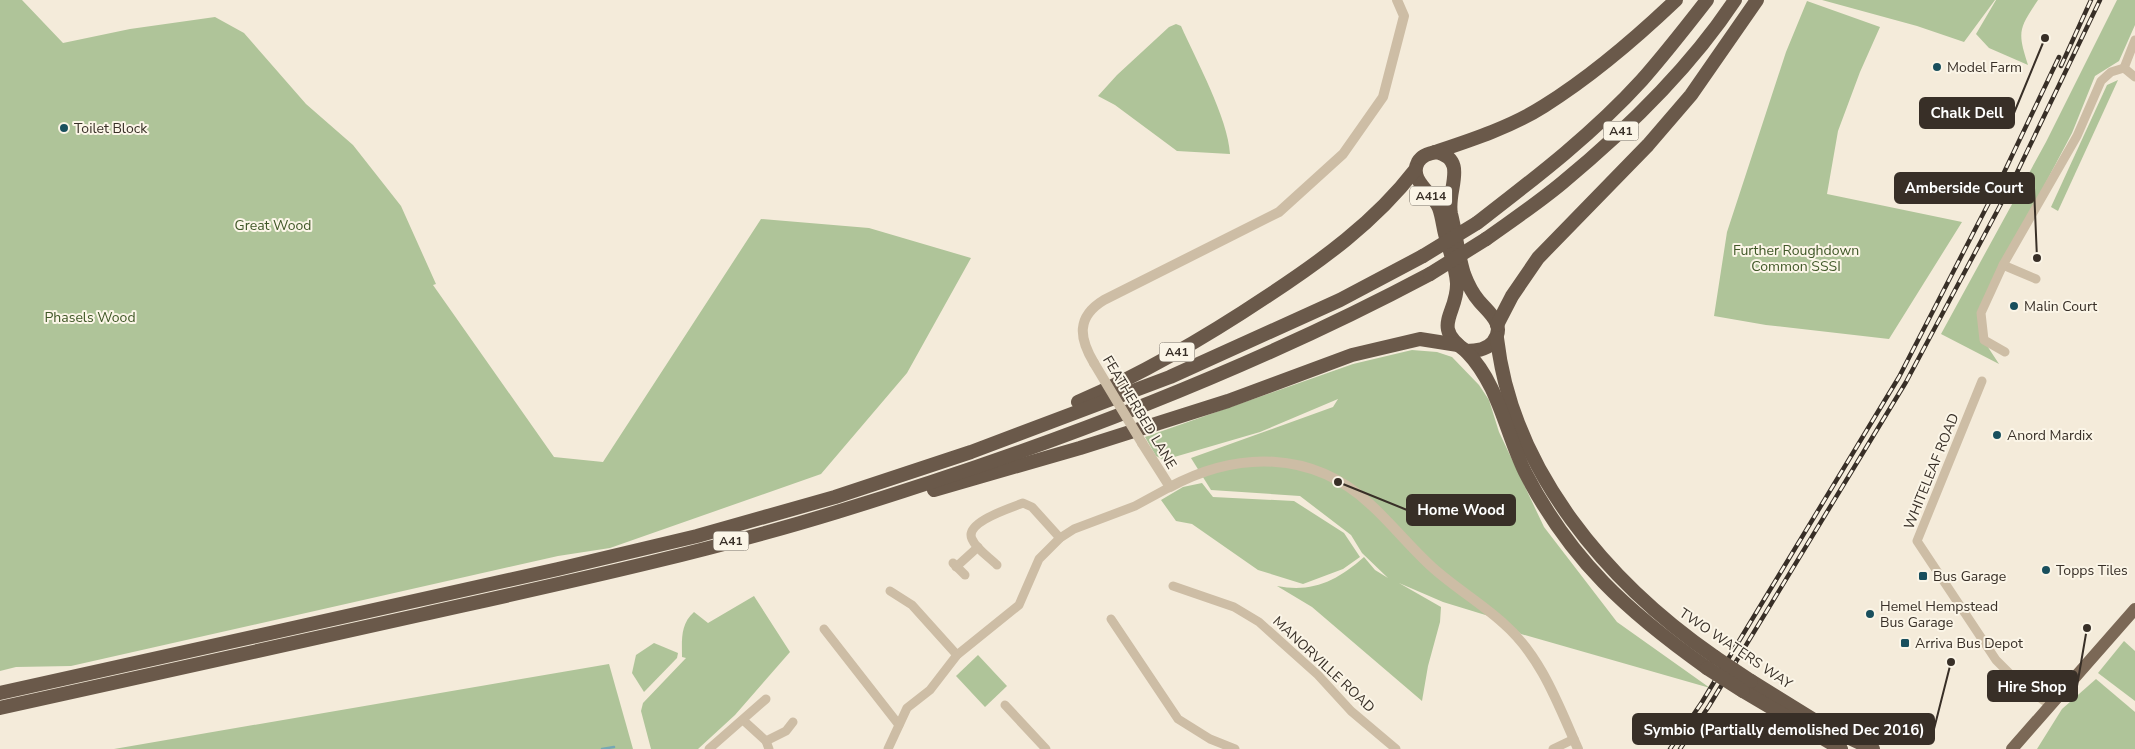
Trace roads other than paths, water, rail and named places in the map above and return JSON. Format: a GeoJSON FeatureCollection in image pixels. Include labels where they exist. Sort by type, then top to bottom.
{"type":"FeatureCollection","features":[{"type":"Feature","properties":{"kind":"highway"},"geometry":{"type":"LineString","coordinates":[[1435,152],[1507,125],[1543,107],[1611,58],[1676,0]]}},
{"type":"Feature","properties":{"kind":"highway","name":"A41"},"geometry":{"type":"LineString","coordinates":[[0,693],[254,638],[697,536],[835,497],[971,452],[1170,377],[1340,300],[1423,256],[1477,223],[1553,163],[1604,117],[1640,81],[1707,0]]}},
{"type":"Feature","properties":{"kind":"highway","name":"A41"},"geometry":{"type":"LineString","coordinates":[[0,708],[581,580],[834,513],[980,466],[1087,428],[1369,306],[1430,274],[1486,240],[1561,184],[1619,133],[1685,64],[1735,0]]}},
{"type":"Feature","properties":{"kind":"highway"},"geometry":{"type":"LineString","coordinates":[[834,513],[862,510],[1080,448],[1228,401],[1352,355],[1374,349],[1420,339],[1462,348],[1482,350],[1491,345],[1512,296],[1538,258],[1648,145],[1691,95],[1757,0]]}},
{"type":"Feature","properties":{"kind":"highway","name":"A414"},"geometry":{"type":"LineString","coordinates":[[1462,348],[1451,338],[1447,330],[1448,320],[1456,296],[1457,282],[1438,207],[1416,178],[1415,170],[1422,157],[1429,153],[1444,154],[1452,160],[1455,170],[1449,203],[1464,274],[1479,300],[1494,315],[1497,331]]}},
{"type":"Feature","properties":{"kind":"highway","name":"A41"},"geometry":{"type":"LineString","coordinates":[[1044,424],[1076,403],[1127,381],[1213,332],[1281,288],[1342,243],[1382,209],[1415,170]]}},
{"type":"Feature","properties":{"kind":"highway","name":"TWO WATERS WAY"},"geometry":{"type":"LineString","coordinates":[[1497,331],[1500,366],[1522,430],[1554,492],[1608,567],[1711,662]]}},
{"type":"Feature","properties":{"kind":"highway","name":"TWO WATERS WAY"},"geometry":{"type":"LineString","coordinates":[[1462,348],[1484,371],[1524,471],[1545,509],[1568,544],[1603,583],[1627,607],[1664,637],[1711,662],[1841,749]]}},
{"type":"Feature","properties":{"kind":"highway","name":"TWO WATERS WAY"},"geometry":{"type":"LineString","coordinates":[[1747,686],[1873,749]]}},
{"type":"Feature","properties":{"kind":"main road"},"geometry":{"type":"LineString","coordinates":[[2012,749],[2135,608]]}},
{"type":"Feature","properties":{"kind":"main road"},"geometry":{"type":"LineString","coordinates":[[2018,749],[2028,731]]}},
{"type":"Feature","properties":{"kind":"street","name":"FEATHERBED LANE"},"geometry":{"type":"LineString","coordinates":[[1397,0],[1404,16],[1383,97],[1343,154],[1279,212],[1104,300],[1093,308],[1084,322],[1082,334],[1084,346],[1170,487],[1196,474],[1222,466],[1256,461],[1298,466],[1320,473],[1343,484],[1370,504],[1432,568],[1492,614],[1515,635],[1549,684],[1576,746]]}},
{"type":"Feature","properties":{"kind":"street"},"geometry":{"type":"LineString","coordinates":[[2124,68],[2135,40]]}},
{"type":"Feature","properties":{"kind":"street"},"geometry":{"type":"LineString","coordinates":[[2124,68],[2135,77]]}},
{"type":"Feature","properties":{"kind":"street"},"geometry":{"type":"LineString","coordinates":[[2005,352],[1984,340],[1981,313],[2002,265],[2077,136],[2101,81],[2111,72],[2124,68]]}},
{"type":"Feature","properties":{"kind":"street"},"geometry":{"type":"LineString","coordinates":[[2002,265],[2036,279]]}},
{"type":"Feature","properties":{"kind":"street","name":"WHITELEAF ROAD"},"geometry":{"type":"LineString","coordinates":[[1982,381],[1917,541],[1996,660],[2018,682],[2050,705]]}},
{"type":"Feature","properties":{"kind":"street"},"geometry":{"type":"LineString","coordinates":[[888,749],[907,708],[930,690],[958,655],[1019,605],[1039,559],[1060,538],[1074,529],[1135,506],[1170,487]]}},
{"type":"Feature","properties":{"kind":"street"},"geometry":{"type":"LineString","coordinates":[[997,565],[978,547],[971,537],[970,531],[975,526],[1023,503],[1032,507],[1060,538]]}},
{"type":"Feature","properties":{"kind":"street"},"geometry":{"type":"LineString","coordinates":[[965,575],[955,565],[978,547]]}},
{"type":"Feature","properties":{"kind":"street","name":"MANORVILLE ROAD"},"geometry":{"type":"LineString","coordinates":[[1172,586],[1234,607],[1259,622],[1318,674],[1351,711],[1396,749]]}},
{"type":"Feature","properties":{"kind":"street"},"geometry":{"type":"LineString","coordinates":[[890,591],[912,605],[958,655]]}},
{"type":"Feature","properties":{"kind":"street"},"geometry":{"type":"LineString","coordinates":[[1111,619],[1178,719],[1210,740],[1235,749]]}},
{"type":"Feature","properties":{"kind":"street"},"geometry":{"type":"LineString","coordinates":[[824,629],[898,725]]}},
{"type":"Feature","properties":{"kind":"street"},"geometry":{"type":"LineString","coordinates":[[708,749],[766,699]]}},
{"type":"Feature","properties":{"kind":"street"},"geometry":{"type":"LineString","coordinates":[[1005,705],[1046,749]]}},
{"type":"Feature","properties":{"kind":"street"},"geometry":{"type":"LineString","coordinates":[[743,720],[768,745],[786,731],[793,722]]}},
{"type":"Feature","properties":{"kind":"street"},"geometry":{"type":"LineString","coordinates":[[1553,749],[1576,746]]}},
{"type":"Feature","properties":{"kind":"waterway"},"geometry":{"type":"LineString","coordinates":[[602,749],[614,747]]}},
{"type":"Feature","properties":{"kind":"railway"},"geometry":{"type":"LineString","coordinates":[[2061,66],[2091,0]]}},
{"type":"Feature","properties":{"kind":"railway"},"geometry":{"type":"LineString","coordinates":[[1680,749],[1709,706],[1906,382],[2010,187],[2100,0]]}},
{"type":"Feature","properties":{"kind":"railway"},"geometry":{"type":"LineString","coordinates":[[1670,749],[1702,702],[1899,377],[1999,183],[2059,57]]}},
{"type":"Feature","properties":{"kind":"place","name":"Chalk Dell"},"geometry":{"type":"Point","coordinates":[2045,38]}},
{"type":"Feature","properties":{"kind":"place","name":"Model Farm"},"geometry":{"type":"Point","coordinates":[1937,67]}},
{"type":"Feature","properties":{"kind":"place","name":"Toilet Block"},"geometry":{"type":"Point","coordinates":[64,128]}},
{"type":"Feature","properties":{"kind":"place","name":"Amberside Court"},"geometry":{"type":"Point","coordinates":[2037,258]}},
{"type":"Feature","properties":{"kind":"place","name":"Malin Court"},"geometry":{"type":"Point","coordinates":[2014,306]}},
{"type":"Feature","properties":{"kind":"place","name":"Anord Mardix"},"geometry":{"type":"Point","coordinates":[1997,435]}},
{"type":"Feature","properties":{"kind":"place","name":"Home Wood"},"geometry":{"type":"Point","coordinates":[1338,482]}},
{"type":"Feature","properties":{"kind":"place","name":"Topps Tiles"},"geometry":{"type":"Point","coordinates":[2046,570]}},
{"type":"Feature","properties":{"kind":"place","name":"Bus Garage"},"geometry":{"type":"Point","coordinates":[1923,576]}},
{"type":"Feature","properties":{"kind":"place","name":"Hemel Hempstead Bus Garage"},"geometry":{"type":"Point","coordinates":[1870,614]}},
{"type":"Feature","properties":{"kind":"place","name":"Hire Shop"},"geometry":{"type":"Point","coordinates":[2087,628]}},
{"type":"Feature","properties":{"kind":"place","name":"Arriva Bus Depot"},"geometry":{"type":"Point","coordinates":[1905,643]}},
{"type":"Feature","properties":{"kind":"place","name":"Symbio (Partially demolished Dec 2016)"},"geometry":{"type":"Point","coordinates":[1951,662]}},
{"type":"Feature","properties":{"kind":"park label","name":"Great Wood"},"geometry":{"type":"Point","coordinates":[273,225]}},
{"type":"Feature","properties":{"kind":"park label","name":"Further Roughdown Common SSSI"},"geometry":{"type":"Point","coordinates":[1796,258]}},
{"type":"Feature","properties":{"kind":"park label","name":"Phasels Wood"},"geometry":{"type":"Point","coordinates":[90,317]}}]}
